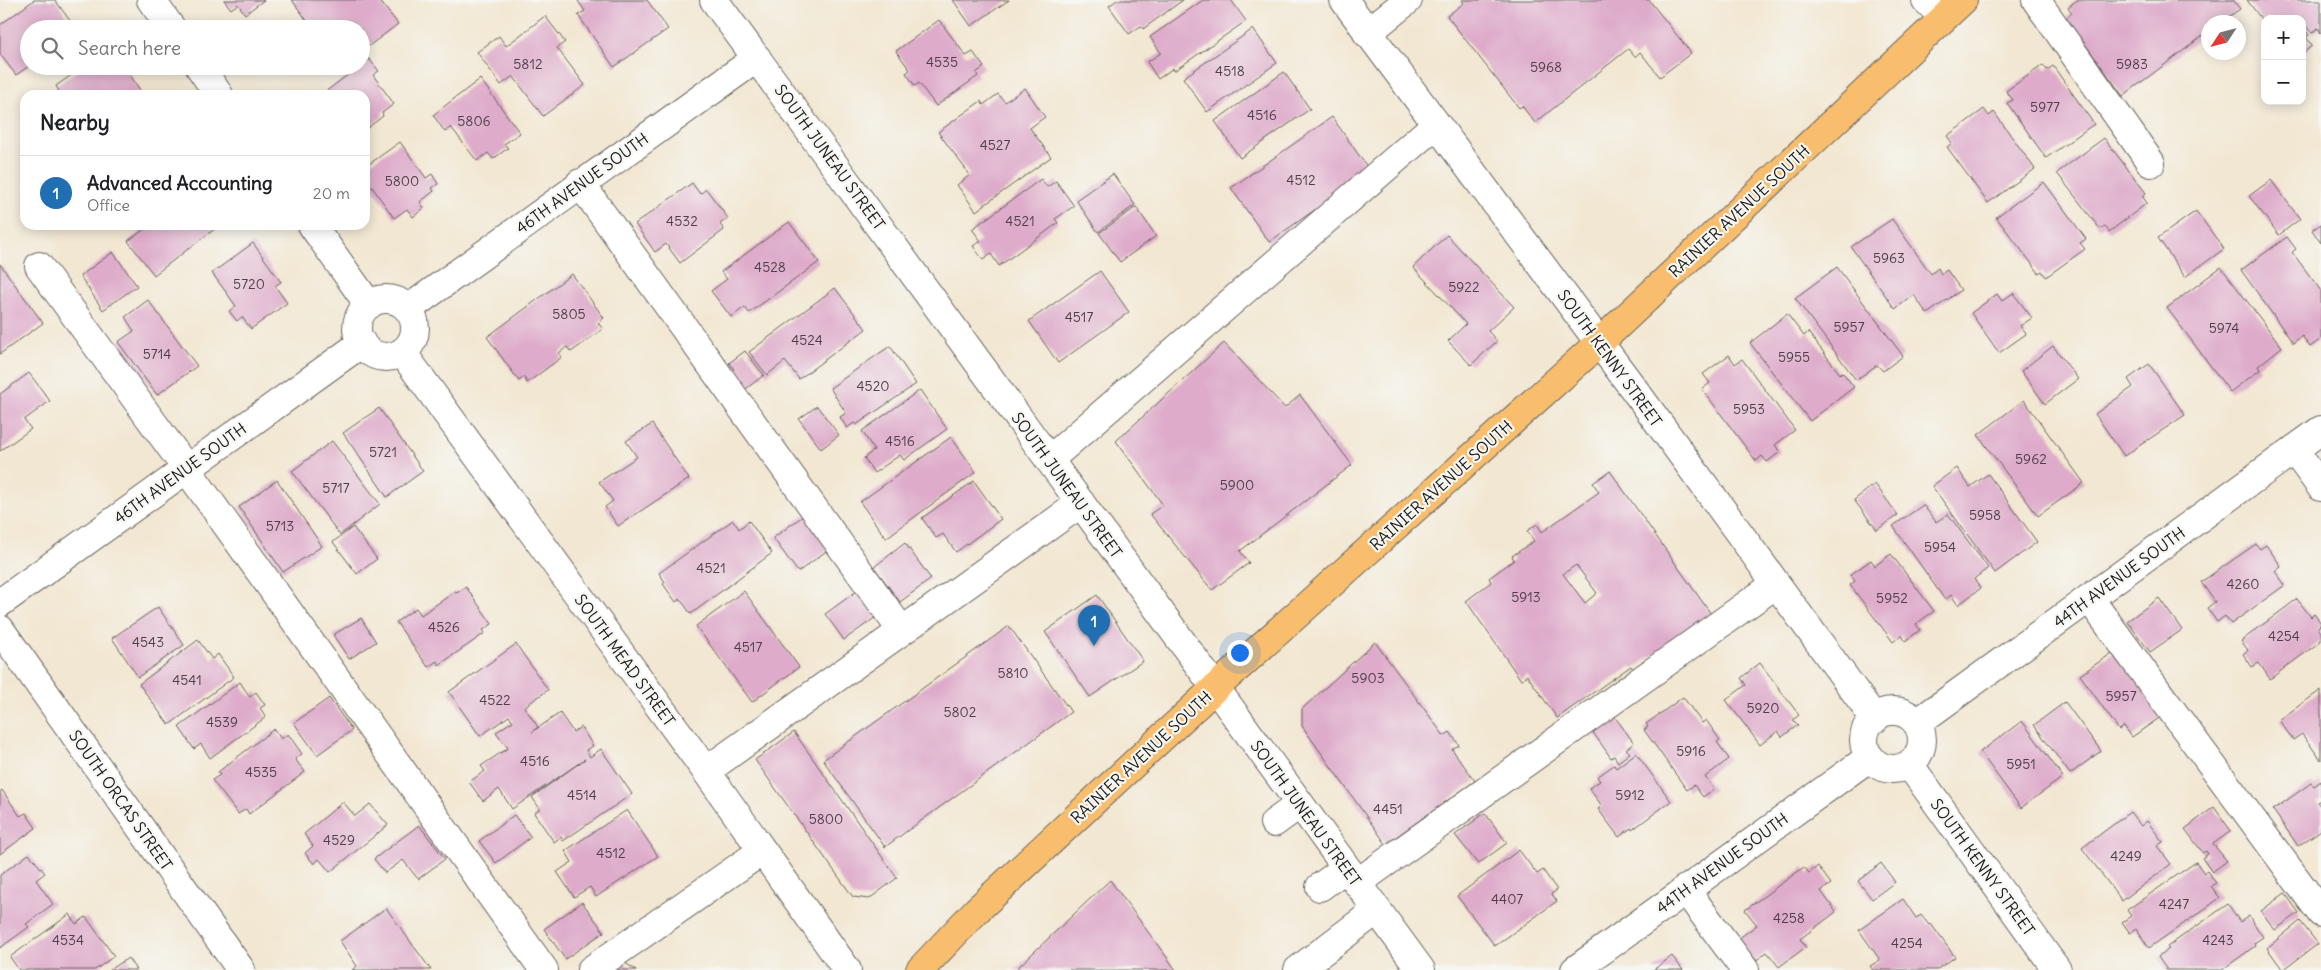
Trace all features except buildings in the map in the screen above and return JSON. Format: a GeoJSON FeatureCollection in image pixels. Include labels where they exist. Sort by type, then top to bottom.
{"type":"FeatureCollection","features":[{"type":"Feature","properties":{"kind":"main road","name":"RAINIER AVENUE SOUTH"},"geometry":{"type":"LineString","coordinates":[[920,970],[978,910],[1214,689],[1599,343],[1944,6]]}},
{"type":"Feature","properties":{"kind":"street"},"geometry":{"type":"LineString","coordinates":[[151,0],[165,20]]}},
{"type":"Feature","properties":{"kind":"street","name":"SOUTH KENNY STREET"},"geometry":{"type":"LineString","coordinates":[[1344,0],[1875,718]]}},
{"type":"Feature","properties":{"kind":"street"},"geometry":{"type":"LineString","coordinates":[[1367,33],[1408,0]]}},
{"type":"Feature","properties":{"kind":"street"},"geometry":{"type":"LineString","coordinates":[[2036,0],[2151,163]]}},
{"type":"Feature","properties":{"kind":"street","name":"SOUTH JUNEAU STREET"},"geometry":{"type":"LineString","coordinates":[[721,2],[758,58],[1214,689],[1421,970]]}},
{"type":"Feature","properties":{"kind":"street","name":"46TH AVENUE SOUTH"},"geometry":{"type":"LineString","coordinates":[[408,309],[758,58]]}},
{"type":"Feature","properties":{"kind":"street"},"geometry":{"type":"LineString","coordinates":[[205,75],[215,90]]}},
{"type":"Feature","properties":{"kind":"street"},"geometry":{"type":"LineString","coordinates":[[1049,460],[1435,125]]}},
{"type":"Feature","properties":{"kind":"street"},"geometry":{"type":"LineString","coordinates":[[580,184],[902,631]]}},
{"type":"Feature","properties":{"kind":"street"},"geometry":{"type":"LineString","coordinates":[[316,230],[369,305]]}},
{"type":"Feature","properties":{"kind":"street"},"geometry":{"type":"LineString","coordinates":[[39,266],[186,468],[544,970]]}},
{"type":"Feature","properties":{"kind":"street"},"geometry":{"type":"LineString","coordinates":[[382,299],[392,300],[408,309],[415,325],[414,335],[411,343],[402,352],[389,357],[379,356],[371,352],[362,343],[357,327],[360,317],[369,305],[382,299]]}},
{"type":"Feature","properties":{"kind":"street","name":"46TH AVENUE SOUTH"},"geometry":{"type":"LineString","coordinates":[[0,604],[186,468],[362,343]]}},
{"type":"Feature","properties":{"kind":"street","name":"SOUTH MEAD STREET"},"geometry":{"type":"LineString","coordinates":[[402,352],[706,771],[847,970]]}},
{"type":"Feature","properties":{"kind":"street","name":"44TH AVENUE SOUTH"},"geometry":{"type":"LineString","coordinates":[[1916,724],[2321,430]]}},
{"type":"Feature","properties":{"kind":"street"},"geometry":{"type":"LineString","coordinates":[[2294,450],[2321,487]]}},
{"type":"Feature","properties":{"kind":"street"},"geometry":{"type":"LineString","coordinates":[[706,771],[1081,503]]}},
{"type":"Feature","properties":{"kind":"street"},"geometry":{"type":"LineString","coordinates":[[1320,887],[1352,875],[1776,584]]}},
{"type":"Feature","properties":{"kind":"street"},"geometry":{"type":"LineString","coordinates":[[2089,598],[2321,913]]}},
{"type":"Feature","properties":{"kind":"street","name":"SOUTH ORCAS STREET"},"geometry":{"type":"LineString","coordinates":[[0,629],[241,970]]}},
{"type":"Feature","properties":{"kind":"street"},"geometry":{"type":"LineString","coordinates":[[1891,711],[1910,716],[1916,724],[1921,732],[1922,742],[1920,752],[1909,764],[1897,769],[1887,768],[1879,765],[1870,757],[1865,743],[1865,734],[1875,718],[1891,711]]}},
{"type":"Feature","properties":{"kind":"street","name":"44TH AVENUE SOUTH"},"geometry":{"type":"LineString","coordinates":[[1575,970],[1870,757]]}},
{"type":"Feature","properties":{"kind":"street","name":"SOUTH KENNY STREET"},"geometry":{"type":"LineString","coordinates":[[1909,764],[2058,970]]}},
{"type":"Feature","properties":{"kind":"street"},"geometry":{"type":"LineString","coordinates":[[1274,823],[1300,804]]}},
{"type":"Feature","properties":{"kind":"street"},"geometry":{"type":"LineString","coordinates":[[591,970],[762,851]]}},
{"type":"Feature","properties":{"kind":"street"},"geometry":{"type":"LineString","coordinates":[[1685,889],[1745,970]]}},
{"type":"Feature","properties":{"kind":"street"},"geometry":{"type":"LineString","coordinates":[[1298,970],[1377,910]]}},
{"type":"Feature","properties":{"kind":"place","name":"Advanced Accounting"},"geometry":{"type":"Point","coordinates":[1094,646]}}]}
